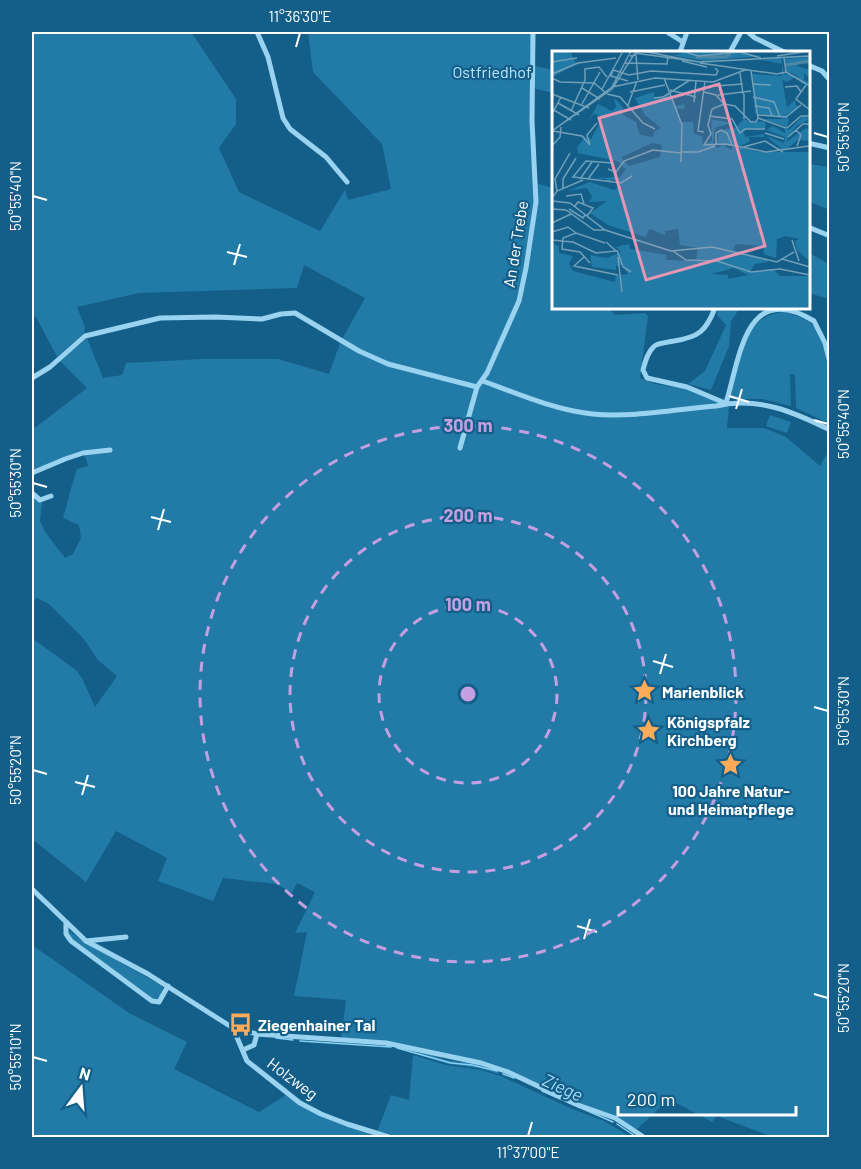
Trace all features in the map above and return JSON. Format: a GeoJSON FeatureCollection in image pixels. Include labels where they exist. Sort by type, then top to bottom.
{"type":"FeatureCollection","features":[{"type":"Feature","properties":{"kind":"street"},"geometry":{"type":"LineString","coordinates":[[257,32],[268,57],[283,118],[290,129],[326,157],[347,182]]}},
{"type":"Feature","properties":{"kind":"street","name":"An der Trebe"},"geometry":{"type":"LineString","coordinates":[[460,448],[477,387],[483,381],[519,301],[536,202],[532,121],[533,32]]}},
{"type":"Feature","properties":{"kind":"street"},"geometry":{"type":"LineString","coordinates":[[667,32],[683,42]]}},
{"type":"Feature","properties":{"kind":"street"},"geometry":{"type":"LineString","coordinates":[[680,51],[687,32]]}},
{"type":"Feature","properties":{"kind":"street"},"geometry":{"type":"LineString","coordinates":[[731,51],[741,32]]}},
{"type":"Feature","properties":{"kind":"street"},"geometry":{"type":"LineString","coordinates":[[748,32],[781,51]]}},
{"type":"Feature","properties":{"kind":"street"},"geometry":{"type":"LineString","coordinates":[[810,66],[830,73]]}},
{"type":"Feature","properties":{"kind":"street"},"geometry":{"type":"LineString","coordinates":[[822,71],[830,80]]}},
{"type":"Feature","properties":{"kind":"street"},"geometry":{"type":"LineString","coordinates":[[810,143],[829,148]]}},
{"type":"Feature","properties":{"kind":"street"},"geometry":{"type":"LineString","coordinates":[[810,228],[830,236]]}},
{"type":"Feature","properties":{"kind":"street"},"geometry":{"type":"LineString","coordinates":[[714,309],[699,334],[689,339],[652,348],[643,370],[647,378],[687,387],[726,404]]}},
{"type":"Feature","properties":{"kind":"street"},"geometry":{"type":"LineString","coordinates":[[726,404],[743,340],[750,326],[761,315],[773,310],[791,311],[814,321],[825,343],[830,363]]}},
{"type":"Feature","properties":{"kind":"street"},"geometry":{"type":"LineString","coordinates":[[32,378],[50,367],[85,336],[160,318],[215,317],[262,320],[281,314],[295,313],[359,351],[388,364],[477,387]]}},
{"type":"Feature","properties":{"kind":"street"},"geometry":{"type":"LineString","coordinates":[[483,381],[554,406],[590,414],[623,414],[726,404],[760,404],[793,413],[830,430]]}},
{"type":"Feature","properties":{"kind":"street"},"geometry":{"type":"LineString","coordinates":[[32,473],[74,456],[110,450]]}},
{"type":"Feature","properties":{"kind":"street"},"geometry":{"type":"LineString","coordinates":[[32,493],[40,500],[51,496]]}},
{"type":"Feature","properties":{"kind":"street"},"geometry":{"type":"LineString","coordinates":[[32,889],[86,941],[168,986],[234,1028],[258,1034],[386,1043],[481,1064],[508,1072],[578,1105],[615,1118],[645,1137]]}},
{"type":"Feature","properties":{"kind":"street"},"geometry":{"type":"LineString","coordinates":[[66,924],[66,934],[71,941],[152,1001],[159,1002],[168,986]]}},
{"type":"Feature","properties":{"kind":"street"},"geometry":{"type":"LineString","coordinates":[[86,941],[126,938]]}},
{"type":"Feature","properties":{"kind":"street","name":"Holzweg"},"geometry":{"type":"LineString","coordinates":[[234,1028],[251,1064],[306,1107],[347,1124],[393,1137]]}},
{"type":"Feature","properties":{"kind":"street"},"geometry":{"type":"LineString","coordinates":[[243,1050],[254,1045],[258,1034]]}},
{"type":"Feature","properties":{"kind":"green space","name":"Ostfriedhof"},"geometry":{"type":"Polygon","coordinates":[[[32,32],[191,32],[236,99],[236,124],[219,148],[239,192],[320,231],[345,190],[348,200],[391,189],[382,144],[313,72],[308,32],[533,32],[534,66],[550,69],[552,61],[552,93],[532,88],[535,183],[552,188],[552,309],[609,309],[615,315],[645,313],[648,316],[640,378],[655,384],[687,389],[729,407],[727,428],[764,428],[786,437],[820,466],[829,450],[829,1137],[773,1137],[717,1116],[712,1122],[669,1099],[636,1130],[482,1062],[341,1038],[346,1000],[294,996],[307,932],[295,933],[315,892],[297,883],[292,893],[277,884],[223,878],[213,901],[158,881],[167,858],[116,831],[86,882],[32,839],[32,638],[76,670],[95,707],[117,676],[98,660],[83,638],[49,604],[37,598],[32,602],[32,495],[42,502],[40,521],[45,532],[65,558],[73,554],[81,538],[79,525],[63,518],[77,469],[88,466],[84,452],[32,472],[32,430],[87,388],[60,361],[87,338],[103,378],[122,375],[126,363],[202,359],[278,359],[329,374],[340,343],[365,298],[304,265],[297,288],[139,293],[77,307],[85,327],[84,333],[57,357],[36,317],[32,315],[32,32]]]}},
{"type":"Feature","properties":{"kind":"green space"},"geometry":{"type":"Polygon","coordinates":[[[810,164],[829,167],[829,210],[810,201],[810,164]]]}},
{"type":"Feature","properties":{"kind":"green space"},"geometry":{"type":"Polygon","coordinates":[[[810,254],[829,264],[829,299],[810,293],[810,254]]]}},
{"type":"Feature","properties":{"kind":"green space"},"geometry":{"type":"Polygon","coordinates":[[[718,309],[739,309],[731,321],[729,346],[711,390],[688,384],[705,371],[726,325],[717,315],[718,309]]]}},
{"type":"Feature","properties":{"kind":"green space"},"geometry":{"type":"Polygon","coordinates":[[[784,312],[811,323],[823,343],[829,383],[830,420],[828,423],[796,408],[795,375],[790,374],[791,406],[762,399],[732,399],[730,397],[740,356],[751,331],[759,321],[770,315],[784,312]]]}},
{"type":"Feature","properties":{"kind":"green space"},"geometry":{"type":"Polygon","coordinates":[[[770,415],[791,422],[787,433],[766,426],[770,415]]]}},
{"type":"Feature","properties":{"kind":"green space"},"geometry":{"type":"Polygon","coordinates":[[[68,930],[85,943],[161,985],[163,988],[160,997],[155,1000],[69,937],[68,930]]]}},
{"type":"Feature","properties":{"kind":"green space"},"geometry":{"type":"Polygon","coordinates":[[[32,945],[129,1013],[187,1042],[174,1069],[259,1112],[286,1095],[322,1115],[386,1137],[32,1137],[32,945]]]}},
{"type":"Feature","properties":{"kind":"green space"},"geometry":{"type":"Polygon","coordinates":[[[396,1048],[446,1060],[478,1064],[498,1070],[499,1074],[478,1068],[448,1064],[396,1048]]]}},
{"type":"Feature","properties":{"kind":"green space"},"geometry":{"type":"Polygon","coordinates":[[[413,1055],[446,1065],[481,1070],[501,1076],[604,1121],[631,1137],[399,1138],[377,1132],[391,1095],[409,1100],[413,1055]]]}},
{"type":"Feature","properties":{"kind":"waterway","name":"Ziege"},"geometry":{"type":"LineString","coordinates":[[276,1038],[293,1040]]}},
{"type":"Feature","properties":{"kind":"waterway","name":"Ziege"},"geometry":{"type":"LineString","coordinates":[[300,1041],[391,1047]]}},
{"type":"Feature","properties":{"kind":"waterway","name":"Ziege"},"geometry":{"type":"LineString","coordinates":[[397,1048],[451,1063],[497,1071]]}},
{"type":"Feature","properties":{"kind":"waterway","name":"Ziege"},"geometry":{"type":"LineString","coordinates":[[503,1074],[514,1078]]}},
{"type":"Feature","properties":{"kind":"waterway","name":"Ziege"},"geometry":{"type":"LineString","coordinates":[[542,1091],[613,1122]]}},
{"type":"Feature","properties":{"kind":"waterway","name":"Ziege"},"geometry":{"type":"LineString","coordinates":[[617,1124],[638,1138]]}},
{"type":"Feature","properties":{"kind":"place","name":"Marienblick"},"geometry":{"type":"Point","coordinates":[644,691]}},
{"type":"Feature","properties":{"kind":"place","name":"Königspfalz Kirchberg"},"geometry":{"type":"Point","coordinates":[649,730]}},
{"type":"Feature","properties":{"kind":"place","name":"100 Jahre Natur- und Heimatpflege"},"geometry":{"type":"Point","coordinates":[731,765]}},
{"type":"Feature","properties":{"kind":"place","name":"Ziegenhainer Tal"},"geometry":{"type":"Point","coordinates":[240,1024]}}]}
